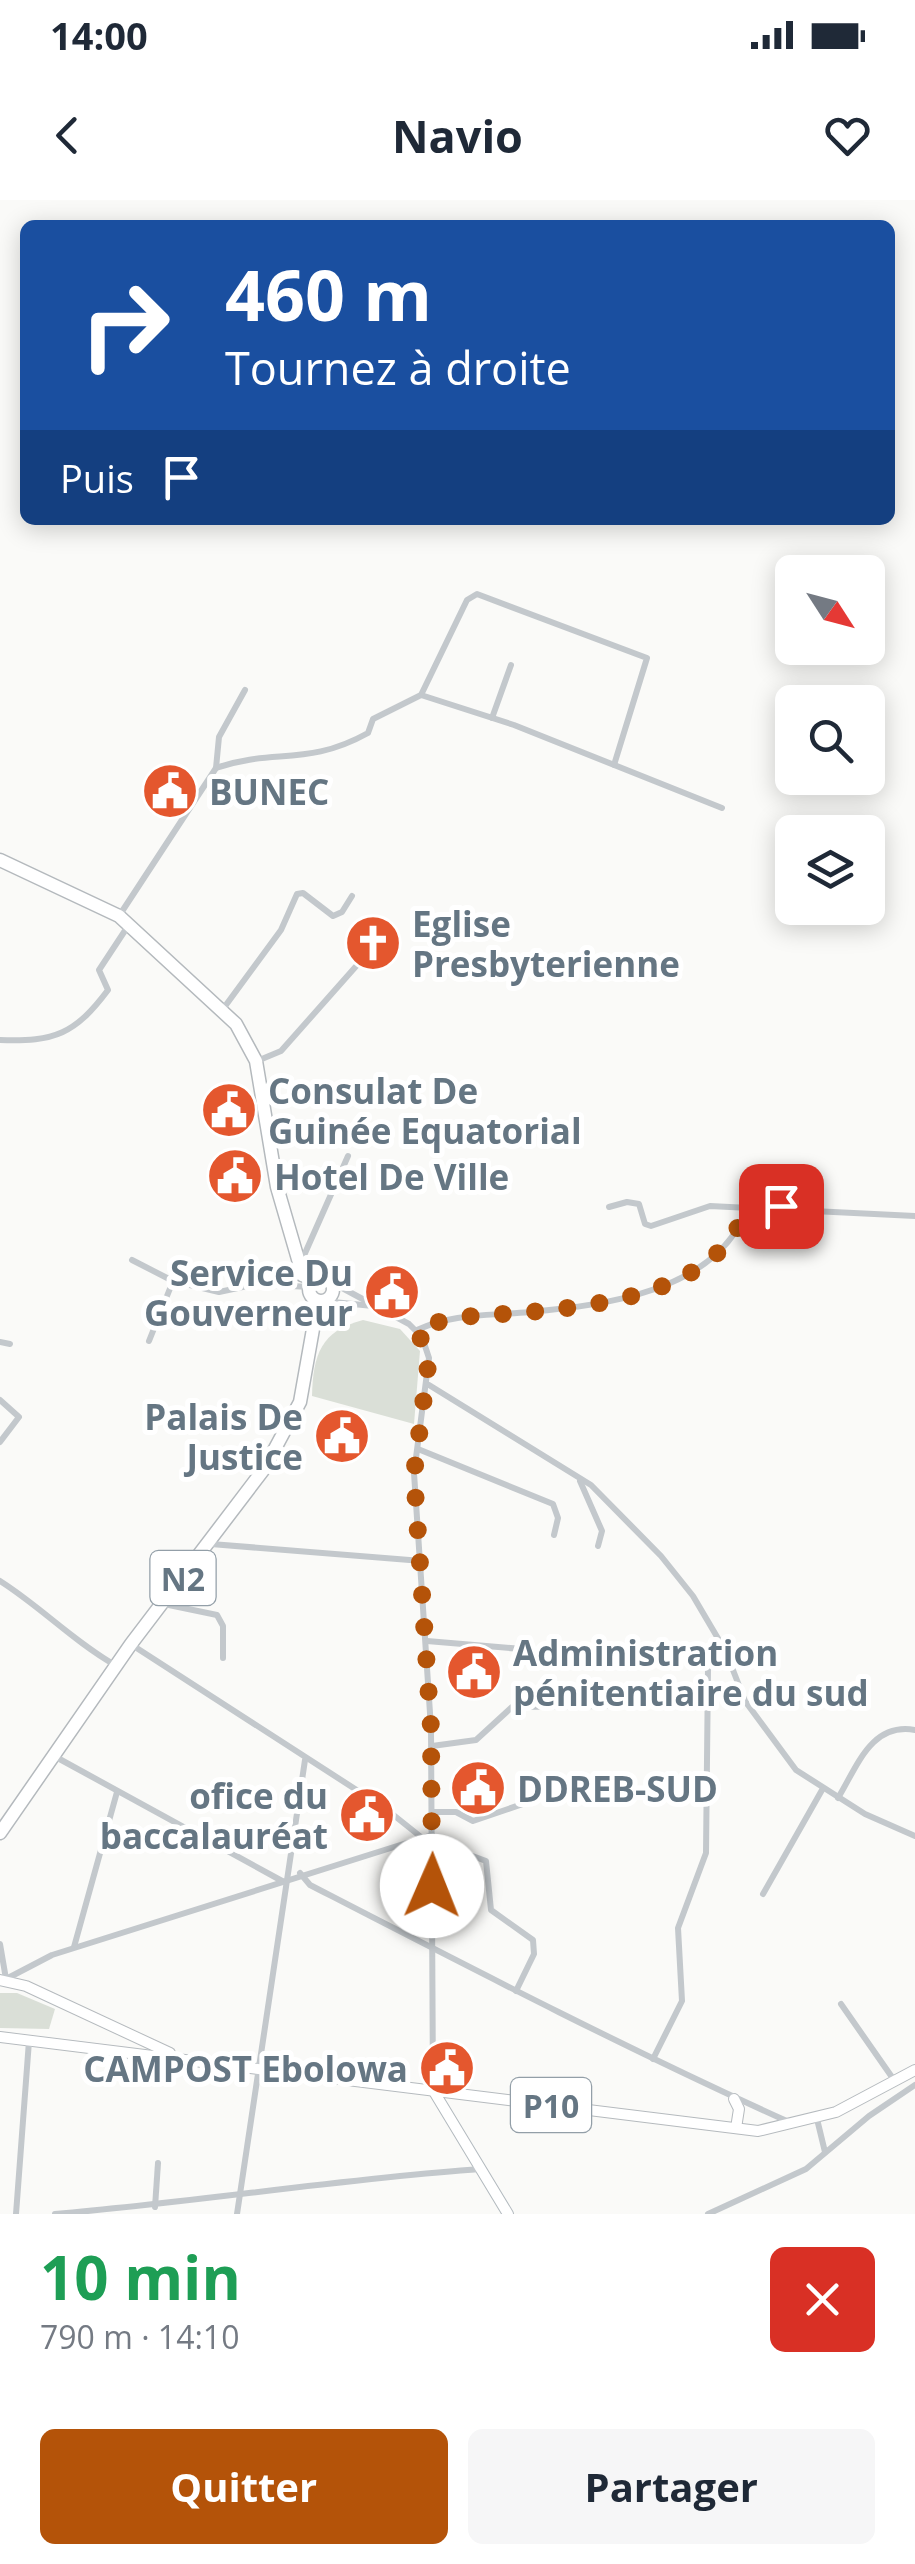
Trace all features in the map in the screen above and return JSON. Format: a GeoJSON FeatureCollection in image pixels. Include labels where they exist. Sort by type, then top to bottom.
{"type":"FeatureCollection","features":[{"type":"Feature","properties":{"kind":"highway"},"geometry":{"type":"LineString","coordinates":[[0,860],[124,920],[224,1009],[256,1061],[277,1187],[302,1274],[320,1301]]}},
{"type":"Feature","properties":{"kind":"highway"},"geometry":{"type":"LineString","coordinates":[[311,1283],[323,1277],[331,1282]]}},
{"type":"Feature","properties":{"kind":"highway","name":"N2"},"geometry":{"type":"LineString","coordinates":[[0,1834],[131,1644],[251,1490],[300,1402],[320,1301],[332,1292],[331,1282]]}},
{"type":"Feature","properties":{"kind":"main road","name":"P10"},"geometry":{"type":"LineString","coordinates":[[3,1979],[175,2056]]}},
{"type":"Feature","properties":{"kind":"main road","name":"P10"},"geometry":{"type":"LineString","coordinates":[[0,2037],[773,2131],[817,2119],[915,2070]]}},
{"type":"Feature","properties":{"kind":"main road"},"geometry":{"type":"LineString","coordinates":[[433,2090],[508,2214]]}},
{"type":"Feature","properties":{"kind":"main road"},"geometry":{"type":"LineString","coordinates":[[734,2099],[738,2109],[736,2128]]}},
{"type":"Feature","properties":{"kind":"street"},"geometry":{"type":"LineString","coordinates":[[420,695],[467,600],[484,594],[647,658],[614,765]]}},
{"type":"Feature","properties":{"kind":"street"},"geometry":{"type":"LineString","coordinates":[[492,718],[511,665]]}},
{"type":"Feature","properties":{"kind":"street"},"geometry":{"type":"LineString","coordinates":[[0,1040],[51,1038],[87,1018],[108,990],[100,970],[124,920],[216,768],[219,737],[245,690]]}},
{"type":"Feature","properties":{"kind":"street"},"geometry":{"type":"LineString","coordinates":[[216,768],[245,759],[297,758],[339,750],[368,733],[373,718],[420,695],[492,718],[722,808]]}},
{"type":"Feature","properties":{"kind":"street"},"geometry":{"type":"LineString","coordinates":[[224,1009],[281,930],[297,894],[303,893],[333,916],[342,912],[352,896]]}},
{"type":"Feature","properties":{"kind":"street"},"geometry":{"type":"LineString","coordinates":[[256,1061],[281,1051],[366,956]]}},
{"type":"Feature","properties":{"kind":"street"},"geometry":{"type":"LineString","coordinates":[[300,1266],[348,1156]]}},
{"type":"Feature","properties":{"kind":"street"},"geometry":{"type":"LineString","coordinates":[[608,1207],[627,1202],[639,1204],[645,1224],[651,1226],[710,1206],[740,1205],[746,1210],[781,1206],[915,1216]]}},
{"type":"Feature","properties":{"kind":"street"},"geometry":{"type":"LineString","coordinates":[[417,1330],[449,1315],[552,1310],[673,1282],[697,1271],[714,1256],[739,1227],[746,1210]]}},
{"type":"Feature","properties":{"kind":"street"},"geometry":{"type":"LineString","coordinates":[[132,1260],[173,1281],[219,1292],[257,1284],[311,1283]]}},
{"type":"Feature","properties":{"kind":"street"},"geometry":{"type":"LineString","coordinates":[[149,1341],[173,1281]]}},
{"type":"Feature","properties":{"kind":"street"},"geometry":{"type":"LineString","coordinates":[[331,1282],[417,1330],[428,1348],[429,1385],[414,1474],[432,1746],[433,2090]]}},
{"type":"Feature","properties":{"kind":"street"},"geometry":{"type":"LineString","coordinates":[[320,1301],[374,1306]]}},
{"type":"Feature","properties":{"kind":"street"},"geometry":{"type":"LineString","coordinates":[[0,1342],[10,1344]]}},
{"type":"Feature","properties":{"kind":"street"},"geometry":{"type":"LineString","coordinates":[[429,1385],[591,1486],[661,1556],[706,1616],[746,1700],[796,1770],[822,1790],[915,1836]]}},
{"type":"Feature","properties":{"kind":"street"},"geometry":{"type":"LineString","coordinates":[[0,1400],[19,1417],[0,1442]]}},
{"type":"Feature","properties":{"kind":"street"},"geometry":{"type":"LineString","coordinates":[[418,1449],[552,1504],[558,1518],[554,1536]]}},
{"type":"Feature","properties":{"kind":"street"},"geometry":{"type":"LineString","coordinates":[[572,1473],[584,1486],[602,1531],[598,1546]]}},
{"type":"Feature","properties":{"kind":"street"},"geometry":{"type":"LineString","coordinates":[[211,1544],[422,1561]]}},
{"type":"Feature","properties":{"kind":"street"},"geometry":{"type":"LineString","coordinates":[[0,1580],[34,1602],[87,1649],[116,1665]]}},
{"type":"Feature","properties":{"kind":"street"},"geometry":{"type":"LineString","coordinates":[[162,1604],[216,1615],[223,1626],[224,1658]]}},
{"type":"Feature","properties":{"kind":"street"},"geometry":{"type":"LineString","coordinates":[[426,1642],[580,1654]]}},
{"type":"Feature","properties":{"kind":"street"},"geometry":{"type":"LineString","coordinates":[[131,1644],[304,1760],[400,1818],[422,1837]]}},
{"type":"Feature","properties":{"kind":"street"},"geometry":{"type":"LineString","coordinates":[[653,2059],[682,2001],[678,1928],[706,1853],[708,1668],[716,1654],[726,1652]]}},
{"type":"Feature","properties":{"kind":"street"},"geometry":{"type":"LineString","coordinates":[[432,1746],[476,1740],[512,1707],[609,1706]]}},
{"type":"Feature","properties":{"kind":"street"},"geometry":{"type":"LineString","coordinates":[[838,1798],[875,1738],[894,1728],[915,1730]]}},
{"type":"Feature","properties":{"kind":"street"},"geometry":{"type":"LineString","coordinates":[[52,1755],[286,1882]]}},
{"type":"Feature","properties":{"kind":"street"},"geometry":{"type":"LineString","coordinates":[[236,2214],[304,1760]]}},
{"type":"Feature","properties":{"kind":"street"},"geometry":{"type":"LineString","coordinates":[[763,1894],[822,1790]]}},
{"type":"Feature","properties":{"kind":"street"},"geometry":{"type":"LineString","coordinates":[[74,1948],[117,1792]]}},
{"type":"Feature","properties":{"kind":"street"},"geometry":{"type":"LineString","coordinates":[[432,1812],[456,1812],[472,1822],[549,1795]]}},
{"type":"Feature","properties":{"kind":"street"},"geometry":{"type":"LineString","coordinates":[[0,1944],[3,1979],[33,1962],[74,1948],[432,1835]]}},
{"type":"Feature","properties":{"kind":"street"},"geometry":{"type":"LineString","coordinates":[[432,1853],[459,1851],[486,1861],[490,1910],[534,1940],[534,1954],[516,1990]]}},
{"type":"Feature","properties":{"kind":"street"},"geometry":{"type":"LineString","coordinates":[[300,1874],[310,1885],[432,1948],[734,2099],[795,2124]]}},
{"type":"Feature","properties":{"kind":"street"},"geometry":{"type":"LineString","coordinates":[[841,2004],[894,2081]]}},
{"type":"Feature","properties":{"kind":"street"},"geometry":{"type":"LineString","coordinates":[[16,2214],[28,2041]]}},
{"type":"Feature","properties":{"kind":"street"},"geometry":{"type":"LineString","coordinates":[[708,2214],[793,2176],[915,2085]]}},
{"type":"Feature","properties":{"kind":"street"},"geometry":{"type":"LineString","coordinates":[[817,2119],[825,2153]]}},
{"type":"Feature","properties":{"kind":"street"},"geometry":{"type":"LineString","coordinates":[[154,2207],[158,2163]]}},
{"type":"Feature","properties":{"kind":"street"},"geometry":{"type":"LineString","coordinates":[[55,2214],[154,2207],[386,2176],[484,2169]]}},
{"type":"Feature","properties":{"kind":"shaded area"},"geometry":{"type":"Polygon","coordinates":[[[363,1320],[400,1329],[420,1351],[414,1424],[312,1396],[314,1368],[322,1346],[337,1331],[363,1320]]]}},
{"type":"Feature","properties":{"kind":"shaded area"},"geometry":{"type":"Polygon","coordinates":[[[0,1993],[17,1993],[55,2009],[49,2029],[0,2028],[0,1993]]]}},
{"type":"Feature","properties":{"kind":"place","name":"BUNEC"},"geometry":{"type":"Point","coordinates":[170,791]}},
{"type":"Feature","properties":{"kind":"place","name":"Eglise Presbyterienne"},"geometry":{"type":"Point","coordinates":[373,943]}},
{"type":"Feature","properties":{"kind":"place","name":"Consulat De Guinée Equatorial"},"geometry":{"type":"Point","coordinates":[229,1110]}},
{"type":"Feature","properties":{"kind":"place","name":"Hotel De Ville"},"geometry":{"type":"Point","coordinates":[235,1176]}},
{"type":"Feature","properties":{"kind":"place","name":"Service Du Gouverneur"},"geometry":{"type":"Point","coordinates":[392,1292]}},
{"type":"Feature","properties":{"kind":"place","name":"Palais De Justice"},"geometry":{"type":"Point","coordinates":[342,1436]}},
{"type":"Feature","properties":{"kind":"place","name":"Administration pénitentiaire du sud"},"geometry":{"type":"Point","coordinates":[474,1672]}},
{"type":"Feature","properties":{"kind":"place","name":"DDREB-SUD"},"geometry":{"type":"Point","coordinates":[478,1788]}},
{"type":"Feature","properties":{"kind":"place","name":"ofice du baccalauréat"},"geometry":{"type":"Point","coordinates":[367,1815]}},
{"type":"Feature","properties":{"kind":"place","name":"CAMPOST Ebolowa"},"geometry":{"type":"Point","coordinates":[447,2068]}},
{"type":"Feature","properties":{"kind":"route"},"geometry":{"type":"LineString","coordinates":[[432,1886],[431,1728],[414,1474],[429,1385],[429,1358],[428,1348],[417,1330],[449,1315],[458,1318],[552,1310],[673,1282],[697,1271],[714,1256],[739,1227],[746,1210],[781,1206]]}}]}
